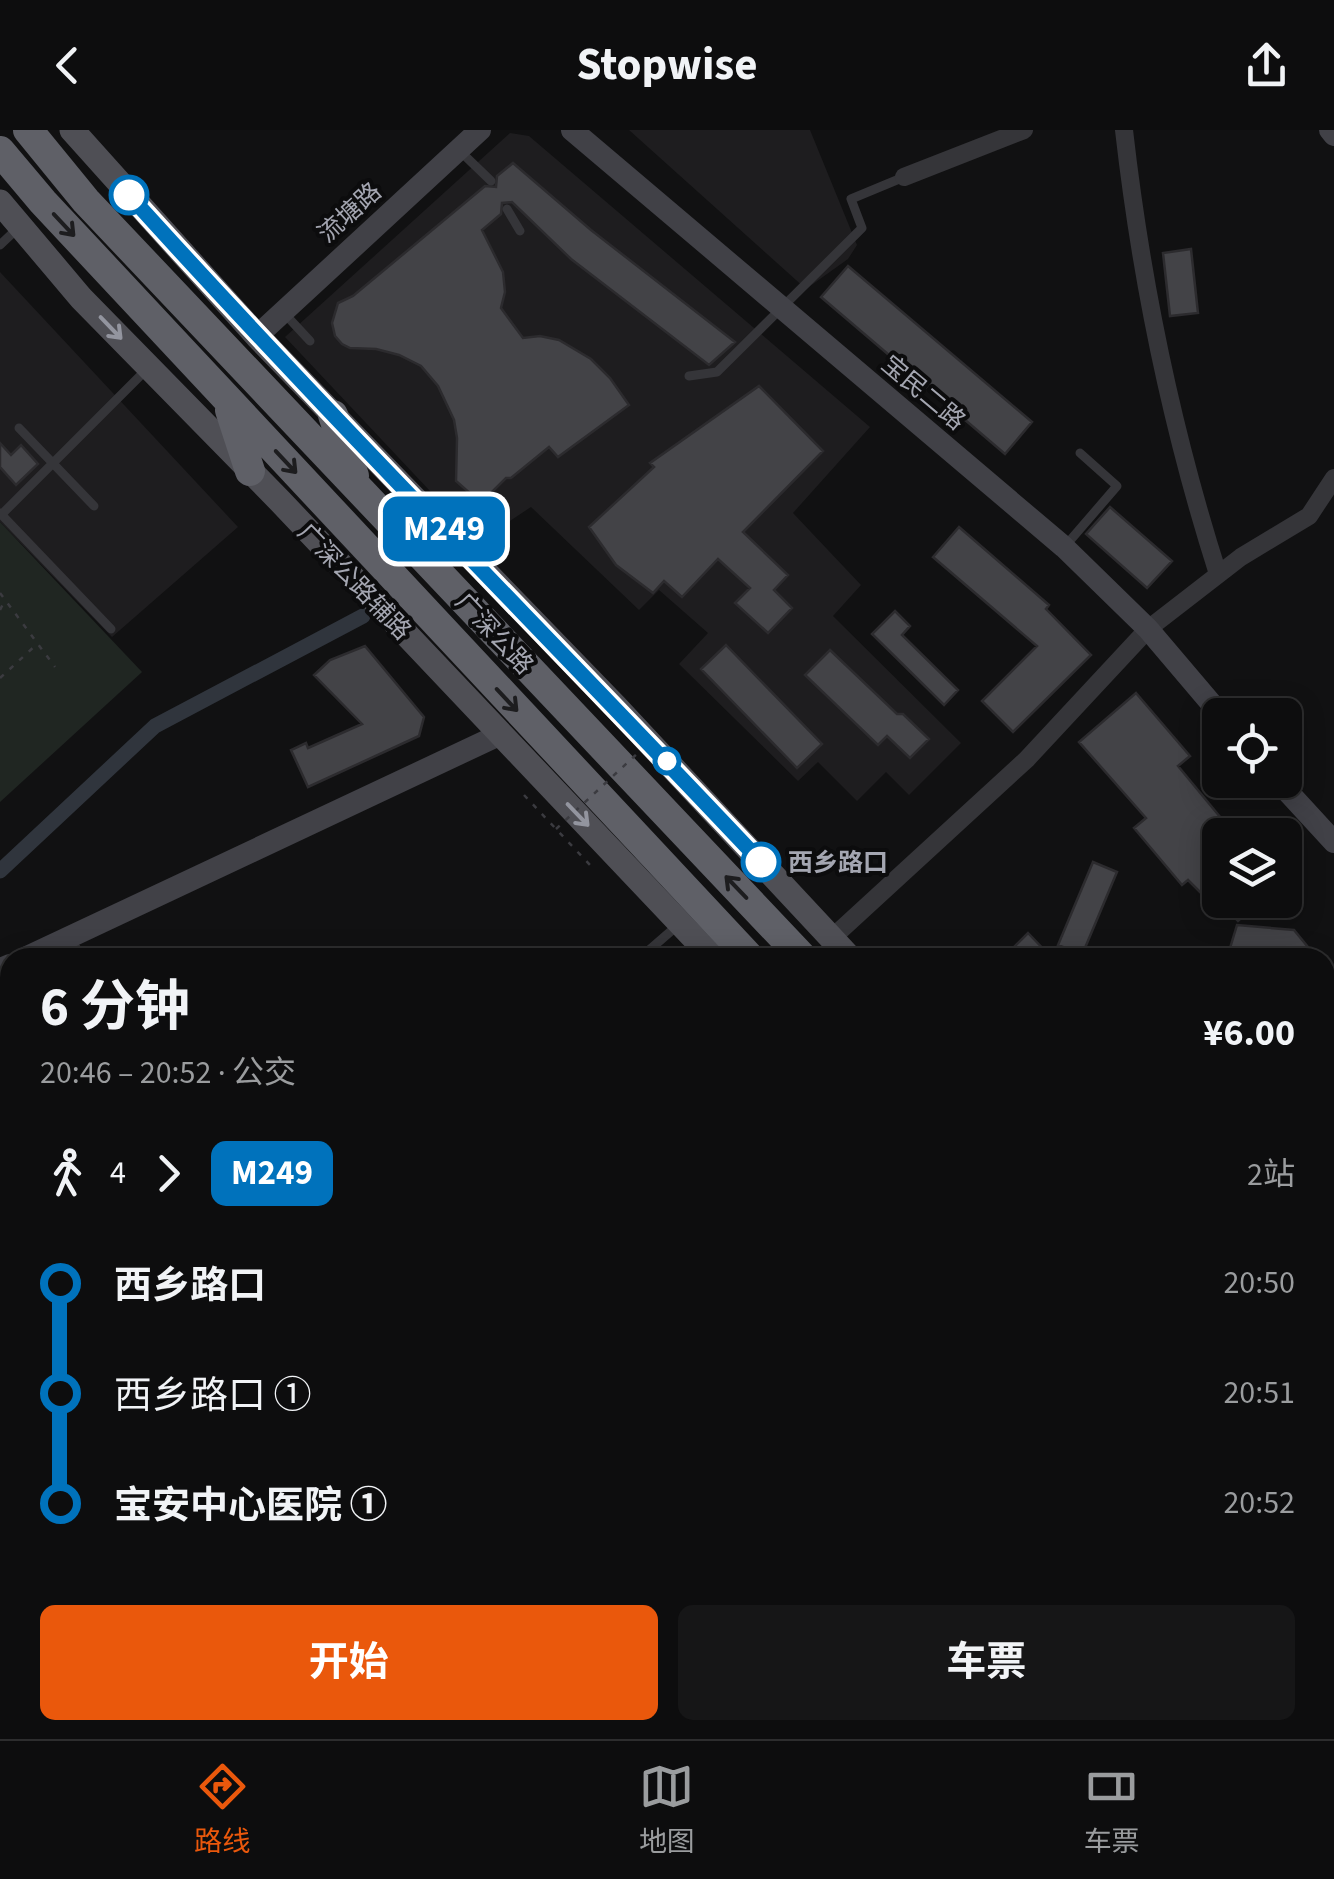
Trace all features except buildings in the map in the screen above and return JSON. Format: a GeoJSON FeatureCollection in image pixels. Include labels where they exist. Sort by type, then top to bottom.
{"type":"FeatureCollection","features":[{"type":"Feature","properties":{"kind":"highway","name":"广深公路"},"geometry":{"type":"LineString","coordinates":[[28,130],[86,201],[794,948]]}},
{"type":"Feature","properties":{"kind":"highway","name":"广深公路"},"geometry":{"type":"LineString","coordinates":[[0,151],[43,202],[741,948]]}},
{"type":"Feature","properties":{"kind":"highway"},"geometry":{"type":"LineString","coordinates":[[226,398],[250,471]]}},
{"type":"Feature","properties":{"kind":"highway"},"geometry":{"type":"LineString","coordinates":[[333,414],[358,489]]}},
{"type":"Feature","properties":{"kind":"main road"},"geometry":{"type":"LineString","coordinates":[[72,130],[257,336],[607,697],[841,948]]}},
{"type":"Feature","properties":{"kind":"main road","name":"广深公路辅路"},"geometry":{"type":"LineString","coordinates":[[0,202],[81,298],[704,948]]}},
{"type":"Feature","properties":{"kind":"street","name":"流塘路"},"geometry":{"type":"LineString","coordinates":[[257,336],[480,130]]}},
{"type":"Feature","properties":{"kind":"street","name":"宝民二路"},"geometry":{"type":"LineString","coordinates":[[572,130],[1064,548],[1148,629],[1207,698]]}},
{"type":"Feature","properties":{"kind":"street"},"geometry":{"type":"LineString","coordinates":[[904,178],[1024,130]]}},
{"type":"Feature","properties":{"kind":"street"},"geometry":{"type":"LineString","coordinates":[[1124,130],[1134,218],[1187,478],[1218,574]]}},
{"type":"Feature","properties":{"kind":"street"},"geometry":{"type":"LineString","coordinates":[[841,948],[1148,629],[1218,574],[1309,516],[1334,478]]}},
{"type":"Feature","properties":{"kind":"street"},"geometry":{"type":"LineString","coordinates":[[71,948],[501,734]]}},
{"type":"Feature","properties":{"kind":"street"},"geometry":{"type":"LineString","coordinates":[[1294,798],[1334,842]]}},
{"type":"Feature","properties":{"kind":"lane"},"geometry":{"type":"LineString","coordinates":[[459,150],[491,182]]}},
{"type":"Feature","properties":{"kind":"lane"},"geometry":{"type":"LineString","coordinates":[[689,376],[717,372],[862,228],[851,199],[904,178]]}},
{"type":"Feature","properties":{"kind":"lane"},"geometry":{"type":"LineString","coordinates":[[507,209],[520,231]]}},
{"type":"Feature","properties":{"kind":"lane"},"geometry":{"type":"LineString","coordinates":[[0,244],[20,226]]}},
{"type":"Feature","properties":{"kind":"lane"},"geometry":{"type":"LineString","coordinates":[[282,311],[310,340]]}},
{"type":"Feature","properties":{"kind":"lane"},"geometry":{"type":"LineString","coordinates":[[110,628],[1,514],[149,367]]}},
{"type":"Feature","properties":{"kind":"lane"},"geometry":{"type":"LineString","coordinates":[[20,428],[94,506]]}},
{"type":"Feature","properties":{"kind":"lane"},"geometry":{"type":"LineString","coordinates":[[1064,548],[1117,486],[1080,453]]}},
{"type":"Feature","properties":{"kind":"lane"},"geometry":{"type":"LineString","coordinates":[[651,948],[680,923]]}},
{"type":"Feature","properties":{"kind":"path"},"geometry":{"type":"LineString","coordinates":[[0,593],[55,666]]}},
{"type":"Feature","properties":{"kind":"path"},"geometry":{"type":"LineString","coordinates":[[0,610],[4,601]]}},
{"type":"Feature","properties":{"kind":"path"},"geometry":{"type":"LineString","coordinates":[[0,678],[37,644]]}},
{"type":"Feature","properties":{"kind":"path"},"geometry":{"type":"LineString","coordinates":[[556,829],[654,738]]}},
{"type":"Feature","properties":{"kind":"path"},"geometry":{"type":"LineString","coordinates":[[524,795],[590,865]]}},
{"type":"Feature","properties":{"kind":"shaded area"},"geometry":{"type":"Polygon","coordinates":[[[629,130],[810,130],[857,245],[848,259],[806,289],[629,130]]]}},
{"type":"Feature","properties":{"kind":"shaded area"},"geometry":{"type":"Polygon","coordinates":[[[510,133],[529,136],[870,427],[793,513],[861,585],[833,616],[961,743],[909,795],[886,772],[857,801],[818,762],[798,781],[679,664],[708,633],[659,590],[639,610],[531,507],[478,542],[285,337],[510,133]]]}},
{"type":"Feature","properties":{"kind":"shaded area"},"geometry":{"type":"Polygon","coordinates":[[[0,272],[238,527],[112,637],[0,522],[0,272]]]}},
{"type":"Feature","properties":{"kind":"shaded area"},"geometry":{"type":"Polygon","coordinates":[[[0,522],[142,672],[0,802],[0,522]]]}},
{"type":"Feature","properties":{"kind":"waterway"},"geometry":{"type":"LineString","coordinates":[[0,871],[155,726],[363,616]]}},
{"type":"Feature","properties":{"kind":"bus line","name":"M249"},"geometry":{"type":"LineString","coordinates":[[129,195],[257,336],[761,862]]}},
{"type":"Feature","properties":{"kind":"place","name":"西乡路口"},"geometry":{"type":"Point","coordinates":[761,862]}}]}
